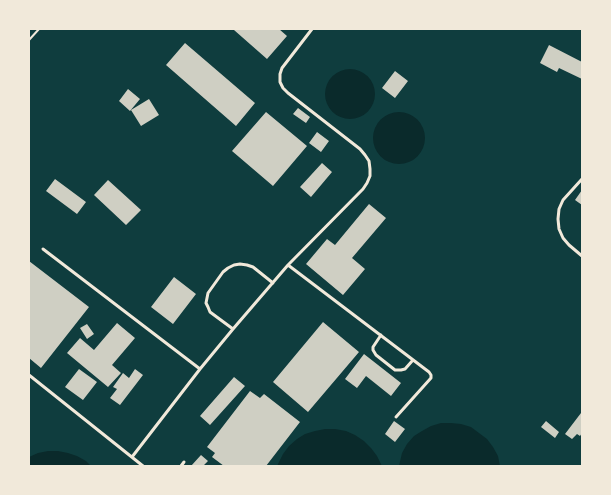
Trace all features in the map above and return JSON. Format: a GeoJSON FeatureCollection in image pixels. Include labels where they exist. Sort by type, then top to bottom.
{"type":"FeatureCollection","features":[{"type":"Feature","properties":{"kind":"lane"},"geometry":{"type":"LineString","coordinates":[[132,457],[233,329],[288,265],[363,189],[370,176],[369,161],[365,154],[288,93],[280,82],[282,68],[312,29]]}},
{"type":"Feature","properties":{"kind":"lane"},"geometry":{"type":"LineString","coordinates":[[582,179],[563,200],[559,209],[558,219],[559,229],[563,238],[582,256]]}},
{"type":"Feature","properties":{"kind":"lane"},"geometry":{"type":"LineString","coordinates":[[43,249],[200,370]]}},
{"type":"Feature","properties":{"kind":"lane"},"geometry":{"type":"LineString","coordinates":[[233,329],[210,312],[206,303],[208,293],[223,272],[234,265],[247,264],[273,283]]}},
{"type":"Feature","properties":{"kind":"lane"},"geometry":{"type":"LineString","coordinates":[[288,265],[429,372],[431,378],[396,417]]}},
{"type":"Feature","properties":{"kind":"lane"},"geometry":{"type":"LineString","coordinates":[[381,335],[373,350],[376,355],[395,370],[405,369],[413,360]]}},
{"type":"Feature","properties":{"kind":"lane"},"geometry":{"type":"LineString","coordinates":[[29,375],[143,466]]}},
{"type":"Feature","properties":{"kind":"lane"},"geometry":{"type":"LineString","coordinates":[[181,466],[184,462]]}},
{"type":"Feature","properties":{"kind":"path"},"geometry":{"type":"LineString","coordinates":[[29,40],[39,29]]}},
{"type":"Feature","properties":{"kind":"water"},"geometry":{"type":"Polygon","coordinates":[[[345,69],[355,69],[368,76],[375,89],[375,99],[368,112],[355,119],[345,119],[336,115],[329,108],[325,99],[325,89],[329,80],[336,73],[345,69]]]}},
{"type":"Feature","properties":{"kind":"water"},"geometry":{"type":"Polygon","coordinates":[[[399,112],[413,116],[421,124],[425,138],[421,152],[413,160],[399,164],[385,160],[377,152],[373,138],[377,124],[385,116],[399,112]]]}},
{"type":"Feature","properties":{"kind":"water"},"geometry":{"type":"Polygon","coordinates":[[[441,423],[461,424],[471,427],[487,439],[493,447],[498,456],[500,466],[399,466],[402,453],[414,436],[431,426],[441,423]]]}},
{"type":"Feature","properties":{"kind":"water"},"geometry":{"type":"Polygon","coordinates":[[[325,429],[346,431],[355,435],[371,448],[382,466],[277,466],[283,454],[297,439],[305,434],[325,429]]]}},
{"type":"Feature","properties":{"kind":"water"},"geometry":{"type":"Polygon","coordinates":[[[48,451],[58,451],[77,456],[91,466],[29,466],[29,457],[48,451]]]}},
{"type":"Feature","properties":{"kind":"building"},"geometry":{"type":"Polygon","coordinates":[[[279,29],[287,36],[267,59],[234,30],[279,29]]]}},
{"type":"Feature","properties":{"kind":"building"},"geometry":{"type":"Polygon","coordinates":[[[185,43],[255,103],[236,126],[166,65],[185,43]]]}},
{"type":"Feature","properties":{"kind":"building"},"geometry":{"type":"Polygon","coordinates":[[[549,45],[582,62],[582,79],[559,68],[557,72],[540,63],[549,45]]]}},
{"type":"Feature","properties":{"kind":"building"},"geometry":{"type":"Polygon","coordinates":[[[395,71],[408,81],[395,98],[382,88],[395,71]]]}},
{"type":"Feature","properties":{"kind":"building"},"geometry":{"type":"Polygon","coordinates":[[[128,89],[140,99],[130,111],[119,101],[128,89]]]}},
{"type":"Feature","properties":{"kind":"building"},"geometry":{"type":"Polygon","coordinates":[[[149,99],[159,115],[141,126],[131,110],[149,99]]]}},
{"type":"Feature","properties":{"kind":"building"},"geometry":{"type":"Polygon","coordinates":[[[298,108],[310,117],[306,123],[293,114],[298,108]]]}},
{"type":"Feature","properties":{"kind":"building"},"geometry":{"type":"Polygon","coordinates":[[[266,112],[307,146],[273,186],[232,151],[266,112]]]}},
{"type":"Feature","properties":{"kind":"building"},"geometry":{"type":"Polygon","coordinates":[[[317,132],[329,141],[321,152],[309,143],[317,132]]]}},
{"type":"Feature","properties":{"kind":"building"},"geometry":{"type":"Polygon","coordinates":[[[322,163],[332,172],[311,197],[300,187],[322,163]]]}},
{"type":"Feature","properties":{"kind":"building"},"geometry":{"type":"Polygon","coordinates":[[[55,179],[86,202],[77,214],[46,191],[55,179]]]}},
{"type":"Feature","properties":{"kind":"building"},"geometry":{"type":"Polygon","coordinates":[[[108,180],[141,210],[126,225],[94,195],[108,180]]]}},
{"type":"Feature","properties":{"kind":"building"},"geometry":{"type":"Polygon","coordinates":[[[582,190],[582,205],[575,200],[582,190]]]}},
{"type":"Feature","properties":{"kind":"building"},"geometry":{"type":"Polygon","coordinates":[[[369,204],[386,218],[352,258],[365,269],[343,295],[306,264],[327,239],[335,245],[369,204]]]}},
{"type":"Feature","properties":{"kind":"building"},"geometry":{"type":"Polygon","coordinates":[[[29,261],[89,307],[41,368],[29,358],[29,261]]]}},
{"type":"Feature","properties":{"kind":"building"},"geometry":{"type":"Polygon","coordinates":[[[174,277],[196,294],[173,324],[151,307],[174,277]]]}},
{"type":"Feature","properties":{"kind":"building"},"geometry":{"type":"Polygon","coordinates":[[[323,322],[359,352],[308,412],[273,382],[323,322]]]}},
{"type":"Feature","properties":{"kind":"building"},"geometry":{"type":"Polygon","coordinates":[[[117,323],[135,338],[112,365],[121,373],[108,387],[67,353],[80,338],[94,350],[117,323]]]}},
{"type":"Feature","properties":{"kind":"building"},"geometry":{"type":"Polygon","coordinates":[[[87,324],[94,334],[87,339],[80,328],[87,324]]]}},
{"type":"Feature","properties":{"kind":"building"},"geometry":{"type":"Polygon","coordinates":[[[364,354],[401,383],[391,396],[366,376],[357,388],[345,379],[364,354]]]}},
{"type":"Feature","properties":{"kind":"building"},"geometry":{"type":"Polygon","coordinates":[[[79,369],[97,382],[83,400],[65,387],[79,369]]]}},
{"type":"Feature","properties":{"kind":"building"},"geometry":{"type":"Polygon","coordinates":[[[135,369],[143,375],[120,405],[110,398],[117,389],[113,387],[123,373],[129,378],[135,369]]]}},
{"type":"Feature","properties":{"kind":"building"},"geometry":{"type":"Polygon","coordinates":[[[234,377],[245,386],[210,425],[200,416],[234,377]]]}},
{"type":"Feature","properties":{"kind":"building"},"geometry":{"type":"Polygon","coordinates":[[[250,391],[260,398],[264,394],[300,422],[266,466],[224,466],[212,457],[215,453],[207,447],[250,391]]]}},
{"type":"Feature","properties":{"kind":"building"},"geometry":{"type":"Polygon","coordinates":[[[581,413],[582,433],[580,436],[577,434],[572,439],[565,434],[581,413]]]}},
{"type":"Feature","properties":{"kind":"building"},"geometry":{"type":"Polygon","coordinates":[[[394,421],[405,429],[395,442],[385,434],[394,421]]]}},
{"type":"Feature","properties":{"kind":"building"},"geometry":{"type":"Polygon","coordinates":[[[546,421],[559,432],[555,438],[541,427],[546,421]]]}},
{"type":"Feature","properties":{"kind":"building"},"geometry":{"type":"Polygon","coordinates":[[[201,455],[208,461],[203,466],[191,466],[201,455]]]}}]}
